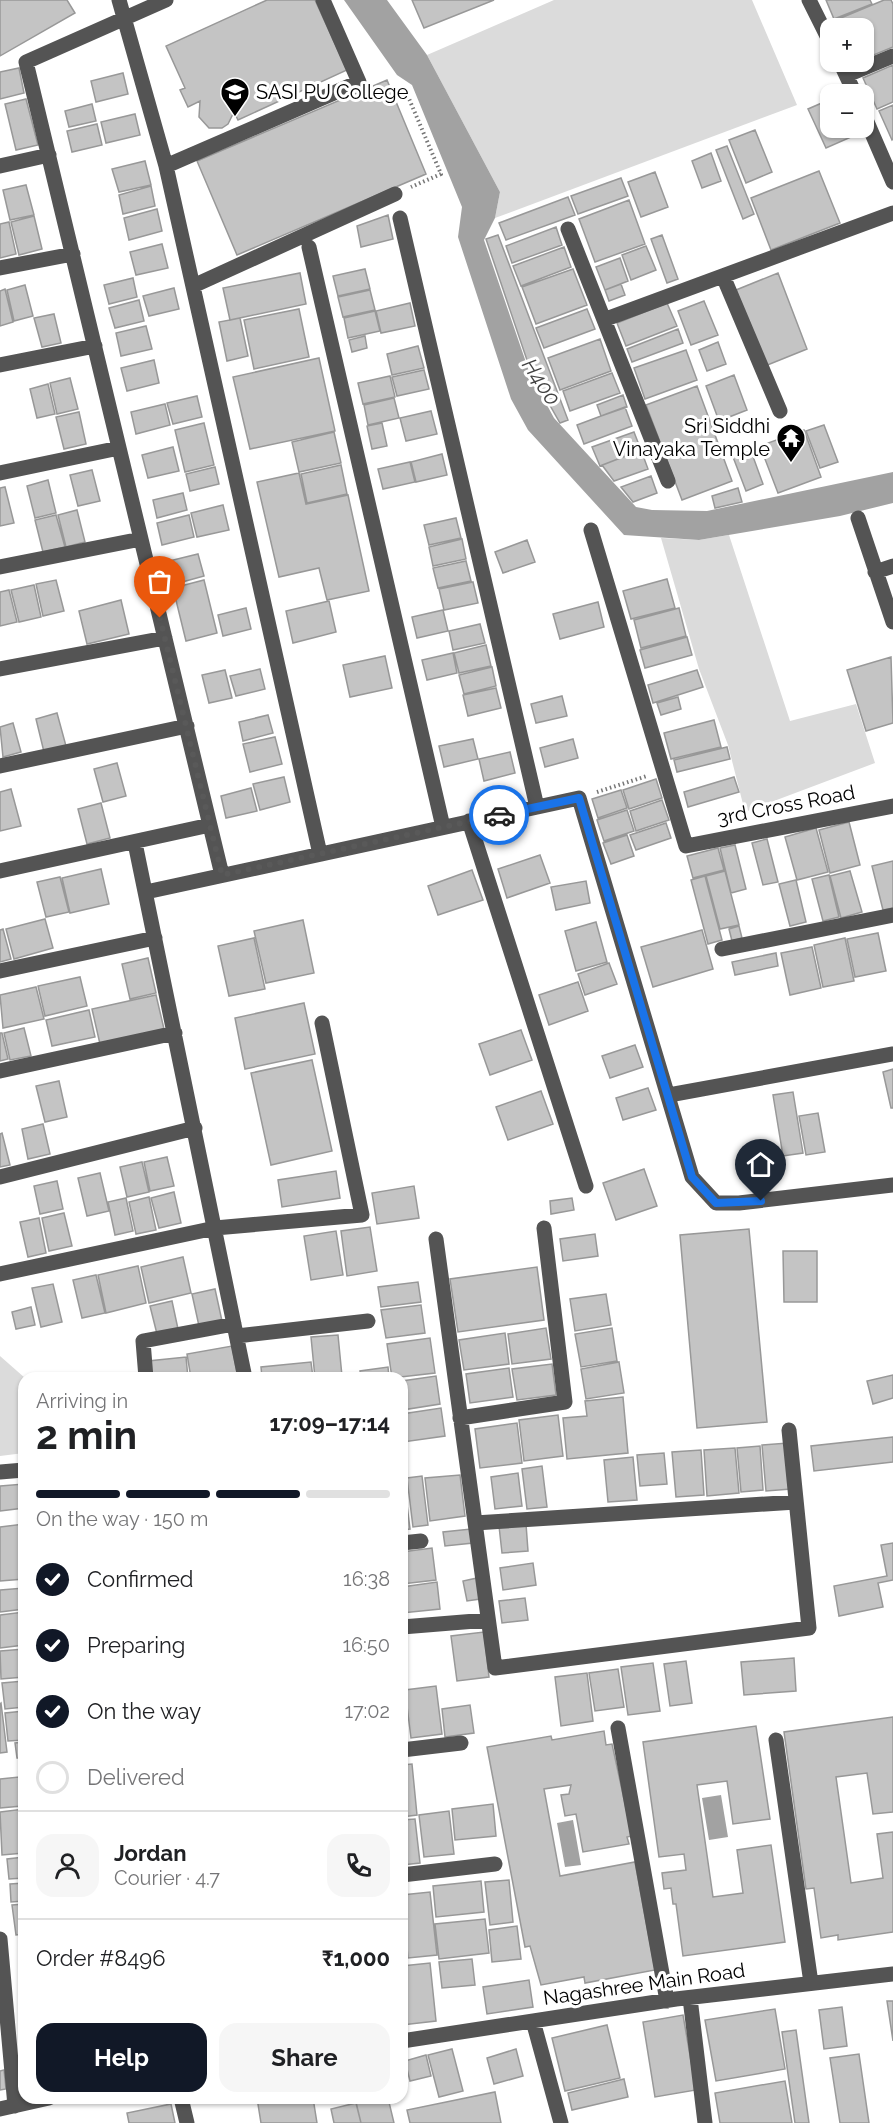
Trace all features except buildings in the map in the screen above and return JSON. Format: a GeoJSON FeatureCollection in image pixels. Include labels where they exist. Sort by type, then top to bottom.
{"type":"FeatureCollection","features":[{"type":"Feature","properties":{"kind":"street"},"geometry":{"type":"LineString","coordinates":[[118,0],[166,166],[320,854]]}},
{"type":"Feature","properties":{"kind":"street"},"geometry":{"type":"LineString","coordinates":[[166,0],[26,62],[222,875]]}},
{"type":"Feature","properties":{"kind":"street"},"geometry":{"type":"LineString","coordinates":[[166,166],[359,82],[323,0]]}},
{"type":"Feature","properties":{"kind":"street"},"geometry":{"type":"LineString","coordinates":[[809,0],[820,22]]}},
{"type":"Feature","properties":{"kind":"street"},"geometry":{"type":"LineString","coordinates":[[874,61],[893,56]]}},
{"type":"Feature","properties":{"kind":"street"},"geometry":{"type":"LineString","coordinates":[[874,138],[893,182]]}},
{"type":"Feature","properties":{"kind":"street"},"geometry":{"type":"LineString","coordinates":[[0,165],[49,155]]}},
{"type":"Feature","properties":{"kind":"street"},"geometry":{"type":"LineString","coordinates":[[193,286],[395,194]]}},
{"type":"Feature","properties":{"kind":"street"},"geometry":{"type":"LineString","coordinates":[[606,319],[893,213]]}},
{"type":"Feature","properties":{"kind":"street"},"geometry":{"type":"LineString","coordinates":[[400,218],[537,807]]}},
{"type":"Feature","properties":{"kind":"street"},"geometry":{"type":"LineString","coordinates":[[568,229],[606,319],[668,481]]}},
{"type":"Feature","properties":{"kind":"street"},"geometry":{"type":"LineString","coordinates":[[309,247],[443,827]]}},
{"type":"Feature","properties":{"kind":"street"},"geometry":{"type":"LineString","coordinates":[[0,268],[73,254]]}},
{"type":"Feature","properties":{"kind":"street"},"geometry":{"type":"LineString","coordinates":[[723,276],[780,411]]}},
{"type":"Feature","properties":{"kind":"street"},"geometry":{"type":"LineString","coordinates":[[0,365],[95,346]]}},
{"type":"Feature","properties":{"kind":"street"},"geometry":{"type":"LineString","coordinates":[[0,472],[119,448]]}},
{"type":"Feature","properties":{"kind":"street"},"geometry":{"type":"LineString","coordinates":[[858,518],[893,622]]}},
{"type":"Feature","properties":{"kind":"street"},"geometry":{"type":"LineString","coordinates":[[591,530],[664,770]]}},
{"type":"Feature","properties":{"kind":"street"},"geometry":{"type":"LineString","coordinates":[[0,567],[141,539]]}},
{"type":"Feature","properties":{"kind":"street"},"geometry":{"type":"LineString","coordinates":[[875,572],[893,566]]}},
{"type":"Feature","properties":{"kind":"street"},"geometry":{"type":"LineString","coordinates":[[0,669],[165,638]]}},
{"type":"Feature","properties":{"kind":"street"},"geometry":{"type":"LineString","coordinates":[[0,766],[187,726]]}},
{"type":"Feature","properties":{"kind":"street","name":"3rd Cross Road"},"geometry":{"type":"LineString","coordinates":[[664,770],[686,846],[893,806]]}},
{"type":"Feature","properties":{"kind":"street"},"geometry":{"type":"LineString","coordinates":[[146,892],[579,798],[692,1177],[716,1203],[739,1203],[893,1185]]}},
{"type":"Feature","properties":{"kind":"street"},"geometry":{"type":"LineString","coordinates":[[469,822],[586,1186]]}},
{"type":"Feature","properties":{"kind":"street"},"geometry":{"type":"LineString","coordinates":[[0,871],[210,825]]}},
{"type":"Feature","properties":{"kind":"street"},"geometry":{"type":"LineString","coordinates":[[135,843],[244,1372]]}},
{"type":"Feature","properties":{"kind":"street"},"geometry":{"type":"LineString","coordinates":[[722,949],[893,915]]}},
{"type":"Feature","properties":{"kind":"street"},"geometry":{"type":"LineString","coordinates":[[0,971],[155,938]]}},
{"type":"Feature","properties":{"kind":"street"},"geometry":{"type":"LineString","coordinates":[[0,1274],[215,1228],[362,1215],[322,1023]]}},
{"type":"Feature","properties":{"kind":"street"},"geometry":{"type":"LineString","coordinates":[[0,1071],[175,1033]]}},
{"type":"Feature","properties":{"kind":"street"},"geometry":{"type":"LineString","coordinates":[[669,1095],[893,1054]]}},
{"type":"Feature","properties":{"kind":"street"},"geometry":{"type":"LineString","coordinates":[[0,1177],[195,1128]]}},
{"type":"Feature","properties":{"kind":"street"},"geometry":{"type":"LineString","coordinates":[[460,1418],[564,1402],[544,1228]]}},
{"type":"Feature","properties":{"kind":"street"},"geometry":{"type":"LineString","coordinates":[[436,1239],[495,1668],[809,1628],[789,1430]]}},
{"type":"Feature","properties":{"kind":"street"},"geometry":{"type":"LineString","coordinates":[[146,1372],[143,1341],[235,1330],[368,1321]]}},
{"type":"Feature","properties":{"kind":"street"},"geometry":{"type":"LineString","coordinates":[[0,1472],[18,1470]]}},
{"type":"Feature","properties":{"kind":"street"},"geometry":{"type":"LineString","coordinates":[[475,1523],[796,1502]]}},
{"type":"Feature","properties":{"kind":"street"},"geometry":{"type":"LineString","coordinates":[[408,1542],[421,1541]]}},
{"type":"Feature","properties":{"kind":"street"},"geometry":{"type":"LineString","coordinates":[[408,1627],[488,1620]]}},
{"type":"Feature","properties":{"kind":"street"},"geometry":{"type":"LineString","coordinates":[[618,1728],[667,2001]]}},
{"type":"Feature","properties":{"kind":"street"},"geometry":{"type":"LineString","coordinates":[[776,1740],[811,1983]]}},
{"type":"Feature","properties":{"kind":"street"},"geometry":{"type":"LineString","coordinates":[[408,1749],[461,1743]]}},
{"type":"Feature","properties":{"kind":"street"},"geometry":{"type":"LineString","coordinates":[[408,1874],[495,1864]]}},
{"type":"Feature","properties":{"kind":"street"},"geometry":{"type":"LineString","coordinates":[[0,1939],[8,2108],[24,2104]]}},
{"type":"Feature","properties":{"kind":"street","name":"Nagashree Main Road"},"geometry":{"type":"LineString","coordinates":[[408,2040],[667,2001],[893,1974]]}},
{"type":"Feature","properties":{"kind":"street"},"geometry":{"type":"LineString","coordinates":[[690,1998],[705,2123]]}},
{"type":"Feature","properties":{"kind":"street"},"geometry":{"type":"LineString","coordinates":[[533,2021],[561,2123]]}},
{"type":"Feature","properties":{"kind":"street"},"geometry":{"type":"LineString","coordinates":[[183,2104],[187,2123]]}},
{"type":"Feature","properties":{"kind":"path"},"geometry":{"type":"LineString","coordinates":[[395,194],[441,174],[404,87]]}},
{"type":"Feature","properties":{"kind":"path"},"geometry":{"type":"LineString","coordinates":[[579,798],[664,770]]}},
{"type":"Feature","properties":{"kind":"shaded area"},"geometry":{"type":"Polygon","coordinates":[[[344,0],[387,0],[427,55],[500,192],[495,218],[484,240],[530,374],[554,418],[636,507],[652,510],[707,511],[893,472],[893,503],[840,516],[699,540],[624,535],[528,430],[511,399],[458,237],[462,207],[412,85],[397,75],[344,0]]]}},
{"type":"Feature","properties":{"kind":"shaded area"},"geometry":{"type":"Polygon","coordinates":[[[554,0],[752,0],[797,105],[495,218],[500,192],[427,55],[554,0]]]}},
{"type":"Feature","properties":{"kind":"shaded area"},"geometry":{"type":"Polygon","coordinates":[[[729,535],[790,721],[856,704],[875,763],[745,812],[728,745],[699,669],[661,538],[699,540],[729,535]]]}},
{"type":"Feature","properties":{"kind":"shaded area"},"geometry":{"type":"Polygon","coordinates":[[[0,1356],[18,1372],[18,1454],[0,1456],[0,1356]]]}},
{"type":"Feature","properties":{"kind":"shaded area"},"geometry":{"type":"Polygon","coordinates":[[[721,1795],[728,1837],[709,1840],[702,1798],[721,1795]]]}},
{"type":"Feature","properties":{"kind":"shaded area"},"geometry":{"type":"Polygon","coordinates":[[[573,1820],[581,1865],[565,1867],[557,1823],[573,1820]]]}},
{"type":"Feature","properties":{"kind":"way so far"},"geometry":{"type":"LineString","coordinates":[[160,618],[222,875],[499,815]]}},
{"type":"Feature","properties":{"kind":"place","name":"SASI PU College"},"geometry":{"type":"Point","coordinates":[235,118]}},
{"type":"Feature","properties":{"kind":"place","name":"Sri Siddhi Vinayaka Temple"},"geometry":{"type":"Point","coordinates":[791,464]}},
{"type":"Feature","properties":{"kind":"route"},"geometry":{"type":"LineString","coordinates":[[499,815],[579,798],[597,851],[692,1177],[716,1203],[761,1201]]}},
{"type":"Feature","properties":{"kind":"water label","name":"H400"},"geometry":{"type":"Point","coordinates":[541,382]}}]}
